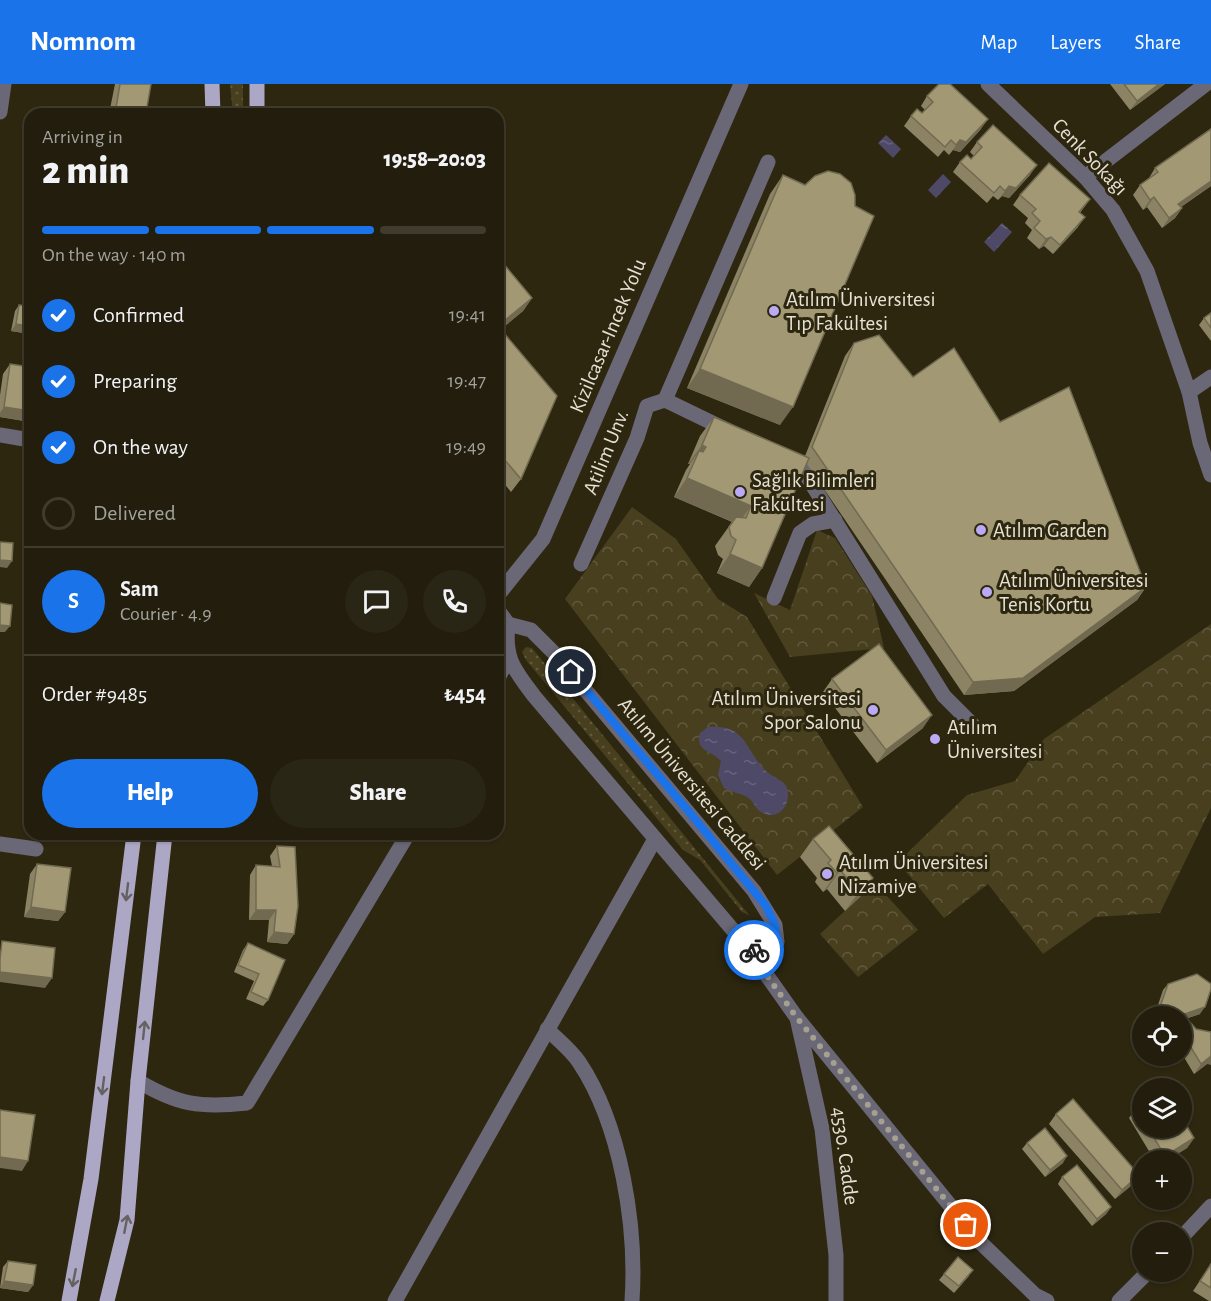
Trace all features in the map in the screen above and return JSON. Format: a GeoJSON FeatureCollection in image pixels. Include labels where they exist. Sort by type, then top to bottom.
{"type":"FeatureCollection","features":[{"type":"Feature","properties":{"kind":"main road"},"geometry":{"type":"LineString","coordinates":[[212,84],[213,108]]}},
{"type":"Feature","properties":{"kind":"main road"},"geometry":{"type":"LineString","coordinates":[[257,84],[257,108]]}},
{"type":"Feature","properties":{"kind":"main road"},"geometry":{"type":"LineString","coordinates":[[69,1301],[91,1179],[133,840]]}},
{"type":"Feature","properties":{"kind":"main road"},"geometry":{"type":"LineString","coordinates":[[107,1301],[127,1220],[138,1081],[164,840]]}},
{"type":"Feature","properties":{"kind":"street"},"geometry":{"type":"LineString","coordinates":[[0,110],[3,84]]}},
{"type":"Feature","properties":{"kind":"street","name":"Kizilcasar-Incek Yolu"},"geometry":{"type":"LineString","coordinates":[[504,588],[543,539],[741,84]]}},
{"type":"Feature","properties":{"kind":"street","name":"Cenk Sokağı"},"geometry":{"type":"LineString","coordinates":[[988,84],[1085,177],[1113,210],[1147,271],[1189,392],[1200,443],[1211,476]]}},
{"type":"Feature","properties":{"kind":"street"},"geometry":{"type":"LineString","coordinates":[[1085,177],[1206,84]]}},
{"type":"Feature","properties":{"kind":"street"},"geometry":{"type":"LineString","coordinates":[[748,440],[665,400],[768,162]]}},
{"type":"Feature","properties":{"kind":"street"},"geometry":{"type":"LineString","coordinates":[[1189,392],[1211,377]]}},
{"type":"Feature","properties":{"kind":"street","name":"Atilim Unv."},"geometry":{"type":"LineString","coordinates":[[581,564],[637,438],[647,406],[665,400]]}},
{"type":"Feature","properties":{"kind":"street"},"geometry":{"type":"LineString","coordinates":[[0,435],[24,439]]}},
{"type":"Feature","properties":{"kind":"street"},"geometry":{"type":"LineString","coordinates":[[769,450],[800,465],[899,627],[945,696],[973,725]]}},
{"type":"Feature","properties":{"kind":"street"},"geometry":{"type":"LineString","coordinates":[[774,598],[800,533],[813,524],[835,520]]}},
{"type":"Feature","properties":{"kind":"street"},"geometry":{"type":"LineString","coordinates":[[504,618],[508,624],[505,647],[509,658],[534,696],[744,943],[797,1018],[980,1242],[1035,1295],[1047,1301]]}},
{"type":"Feature","properties":{"kind":"street","name":"Atılım Üniversitesi Caddesi"},"geometry":{"type":"LineString","coordinates":[[508,624],[531,630],[556,655],[766,906],[775,925],[777,942],[768,950],[755,950],[744,943]]}},
{"type":"Feature","properties":{"kind":"street"},"geometry":{"type":"LineString","coordinates":[[504,667],[509,658]]}},
{"type":"Feature","properties":{"kind":"street"},"geometry":{"type":"LineString","coordinates":[[395,1301],[655,839]]}},
{"type":"Feature","properties":{"kind":"street"},"geometry":{"type":"LineString","coordinates":[[138,1081],[169,1099],[213,1107],[246,1103],[404,840]]}},
{"type":"Feature","properties":{"kind":"street"},"geometry":{"type":"LineString","coordinates":[[0,844],[36,849]]}},
{"type":"Feature","properties":{"kind":"street","name":"4530. Cadde"},"geometry":{"type":"LineString","coordinates":[[797,1018],[822,1129],[836,1255],[836,1301]]}},
{"type":"Feature","properties":{"kind":"street"},"geometry":{"type":"LineString","coordinates":[[547,1029],[578,1060],[603,1104],[620,1172],[633,1245],[632,1301]]}},
{"type":"Feature","properties":{"kind":"street"},"geometry":{"type":"LineString","coordinates":[[1192,1226],[1211,1206]]}},
{"type":"Feature","properties":{"kind":"street"},"geometry":{"type":"LineString","coordinates":[[1119,1301],[1138,1282]]}},
{"type":"Feature","properties":{"kind":"green space"},"geometry":{"type":"Polygon","coordinates":[[[230,84],[243,84],[243,108],[232,108],[230,84]]]}},
{"type":"Feature","properties":{"kind":"green space"},"geometry":{"type":"Polygon","coordinates":[[[632,507],[676,539],[718,599],[747,617],[863,807],[777,875],[565,599],[632,507]]]}},
{"type":"Feature","properties":{"kind":"green space"},"geometry":{"type":"Polygon","coordinates":[[[817,530],[835,538],[872,596],[884,648],[790,657],[754,593],[790,610],[817,530]]]}},
{"type":"Feature","properties":{"kind":"green space"},"geometry":{"type":"Polygon","coordinates":[[[1211,624],[1211,808],[1160,913],[1095,917],[1043,954],[988,884],[944,918],[898,862],[967,795],[1015,781],[1044,739],[1211,624]]]}},
{"type":"Feature","properties":{"kind":"green space"},"geometry":{"type":"Polygon","coordinates":[[[526,647],[532,648],[749,915],[742,912],[700,860],[683,850],[526,660],[522,652],[526,647]]]}},
{"type":"Feature","properties":{"kind":"green space"},"geometry":{"type":"Polygon","coordinates":[[[875,883],[918,930],[858,977],[820,934],[875,883]]]}},
{"type":"Feature","properties":{"kind":"water"},"geometry":{"type":"Polygon","coordinates":[[[886,135],[901,149],[893,158],[878,143],[886,135]]]}},
{"type":"Feature","properties":{"kind":"water"},"geometry":{"type":"Polygon","coordinates":[[[943,174],[951,182],[936,198],[928,190],[943,174]]]}},
{"type":"Feature","properties":{"kind":"water"},"geometry":{"type":"Polygon","coordinates":[[[1002,223],[1012,232],[994,252],[984,242],[1002,223]]]}},
{"type":"Feature","properties":{"kind":"water"},"geometry":{"type":"Polygon","coordinates":[[[708,727],[730,729],[737,733],[764,769],[786,786],[788,798],[780,812],[769,815],[763,813],[747,797],[724,788],[718,775],[721,761],[700,744],[700,733],[708,727]]]}},
{"type":"Feature","properties":{"kind":"building"},"geometry":{"type":"Polygon","coordinates":[[[120,84],[151,84],[147,108],[116,108],[120,84]]]}},
{"type":"Feature","properties":{"kind":"building"},"geometry":{"type":"Polygon","coordinates":[[[939,84],[950,84],[988,119],[966,142],[960,140],[956,145],[951,140],[945,147],[911,116],[917,109],[922,113],[933,102],[927,96],[939,84]]]}},
{"type":"Feature","properties":{"kind":"building"},"geometry":{"type":"Polygon","coordinates":[[[1124,84],[1159,84],[1137,101],[1124,84]]]}},
{"type":"Feature","properties":{"kind":"building"},"geometry":{"type":"Polygon","coordinates":[[[993,125],[1037,165],[1016,188],[1009,186],[1005,191],[1000,186],[994,193],[960,162],[967,155],[971,159],[982,147],[977,142],[993,125]]]}},
{"type":"Feature","properties":{"kind":"building"},"geometry":{"type":"Polygon","coordinates":[[[1211,129],[1211,181],[1178,204],[1182,208],[1169,218],[1154,197],[1150,200],[1140,185],[1158,172],[1155,168],[1211,129]]]}},
{"type":"Feature","properties":{"kind":"building"},"geometry":{"type":"Polygon","coordinates":[[[1049,163],[1090,199],[1079,212],[1085,217],[1060,245],[1051,237],[1046,239],[1034,228],[1040,221],[1032,213],[1036,209],[1020,195],[1049,163]]]}},
{"type":"Feature","properties":{"kind":"building","name":"Atılım Üniversitesi Tıp Fakültesi"},"geometry":{"type":"Polygon","coordinates":[[[828,171],[840,174],[851,183],[855,195],[855,206],[874,216],[793,407],[700,369],[783,175],[805,185],[815,176],[828,171]]]}},
{"type":"Feature","properties":{"kind":"building"},"geometry":{"type":"Polygon","coordinates":[[[504,264],[532,298],[504,321],[504,264]]]}},
{"type":"Feature","properties":{"kind":"building"},"geometry":{"type":"Polygon","coordinates":[[[19,305],[24,305],[24,325],[16,324],[19,305]]]}},
{"type":"Feature","properties":{"kind":"building"},"geometry":{"type":"Polygon","coordinates":[[[1211,313],[1211,328],[1204,318],[1211,313]]]}},
{"type":"Feature","properties":{"kind":"building"},"geometry":{"type":"Polygon","coordinates":[[[504,333],[557,396],[521,479],[504,459],[504,333]]]}},
{"type":"Feature","properties":{"kind":"building","name":"Atılım Garden"},"geometry":{"type":"Polygon","coordinates":[[[879,335],[913,377],[954,348],[1000,422],[1069,387],[1146,587],[1023,678],[973,682],[812,447],[854,343],[879,335]]]}},
{"type":"Feature","properties":{"kind":"building"},"geometry":{"type":"Polygon","coordinates":[[[10,364],[24,366],[24,410],[4,407],[10,364]]]}},
{"type":"Feature","properties":{"kind":"building"},"geometry":{"type":"Polygon","coordinates":[[[714,417],[809,458],[762,568],[730,554],[736,540],[731,536],[729,527],[736,517],[746,518],[751,506],[687,478],[699,451],[703,452],[706,447],[702,445],[714,417]]]}},
{"type":"Feature","properties":{"kind":"building"},"geometry":{"type":"Polygon","coordinates":[[[0,542],[13,543],[12,561],[0,560],[0,542]]]}},
{"type":"Feature","properties":{"kind":"building"},"geometry":{"type":"Polygon","coordinates":[[[0,603],[12,605],[10,626],[0,625],[0,603]]]}},
{"type":"Feature","properties":{"kind":"building","name":"Atılım Üniversitesi Spor Salonu"},"geometry":{"type":"Polygon","coordinates":[[[879,644],[932,715],[886,750],[832,679],[879,644]]]}},
{"type":"Feature","properties":{"kind":"building"},"geometry":{"type":"Polygon","coordinates":[[[829,826],[873,878],[859,892],[840,870],[837,873],[828,863],[831,860],[813,839],[829,826]]]}},
{"type":"Feature","properties":{"kind":"building"},"geometry":{"type":"Polygon","coordinates":[[[277,846],[295,847],[298,906],[294,934],[274,932],[276,910],[256,910],[256,865],[280,867],[277,846]]]}},
{"type":"Feature","properties":{"kind":"building"},"geometry":{"type":"Polygon","coordinates":[[[37,864],[71,868],[65,912],[31,907],[37,864]]]}},
{"type":"Feature","properties":{"kind":"building"},"geometry":{"type":"Polygon","coordinates":[[[2,941],[55,948],[52,978],[0,972],[2,941]]]}},
{"type":"Feature","properties":{"kind":"building"},"geometry":{"type":"Polygon","coordinates":[[[248,943],[285,960],[268,1000],[251,992],[259,974],[238,965],[248,943]]]}},
{"type":"Feature","properties":{"kind":"building"},"geometry":{"type":"Polygon","coordinates":[[[1197,974],[1211,984],[1205,1007],[1192,1012],[1192,1006],[1164,1006],[1161,1004],[1168,984],[1197,974]]]}},
{"type":"Feature","properties":{"kind":"building"},"geometry":{"type":"Polygon","coordinates":[[[1192,1024],[1196,1029],[1211,1032],[1211,1056],[1201,1064],[1192,1049],[1192,1024]]]}},
{"type":"Feature","properties":{"kind":"building"},"geometry":{"type":"Polygon","coordinates":[[[1073,1099],[1132,1167],[1132,1181],[1122,1190],[1056,1114],[1073,1099]]]}},
{"type":"Feature","properties":{"kind":"building"},"geometry":{"type":"Polygon","coordinates":[[[0,1110],[35,1115],[28,1161],[0,1157],[0,1110]]]}},
{"type":"Feature","properties":{"kind":"building"},"geometry":{"type":"Polygon","coordinates":[[[1045,1128],[1067,1156],[1050,1170],[1027,1143],[1045,1128]]]}},
{"type":"Feature","properties":{"kind":"building"},"geometry":{"type":"Polygon","coordinates":[[[1192,1135],[1194,1138],[1175,1150],[1161,1150],[1154,1138],[1192,1138],[1192,1135]]]}},
{"type":"Feature","properties":{"kind":"building"},"geometry":{"type":"Polygon","coordinates":[[[1077,1165],[1111,1207],[1097,1219],[1062,1177],[1077,1165]]]}},
{"type":"Feature","properties":{"kind":"building"},"geometry":{"type":"Polygon","coordinates":[[[958,1257],[973,1270],[959,1286],[944,1274],[958,1257]]]}},
{"type":"Feature","properties":{"kind":"building"},"geometry":{"type":"Polygon","coordinates":[[[8,1261],[36,1265],[33,1285],[4,1281],[8,1261]]]}},
{"type":"Feature","properties":{"kind":"building"},"geometry":{"type":"Polygon","coordinates":[[[1211,1264],[1211,1288],[1200,1281],[1211,1264]]]}},
{"type":"Feature","properties":{"kind":"way so far"},"geometry":{"type":"LineString","coordinates":[[754,950],[744,943],[797,1018],[966,1225]]}},
{"type":"Feature","properties":{"kind":"place","name":"Atılım Üniversitesi Tıp Fakültesi"},"geometry":{"type":"Point","coordinates":[774,311]}},
{"type":"Feature","properties":{"kind":"place","name":"Sağlık Bilimleri Fakültesi"},"geometry":{"type":"Point","coordinates":[740,492]}},
{"type":"Feature","properties":{"kind":"place","name":"Atılım Garden"},"geometry":{"type":"Point","coordinates":[981,530]}},
{"type":"Feature","properties":{"kind":"place","name":"Atılım Üniversitesi Tenis Kortu"},"geometry":{"type":"Point","coordinates":[987,592]}},
{"type":"Feature","properties":{"kind":"place","name":"Atılım Üniversitesi Spor Salonu"},"geometry":{"type":"Point","coordinates":[873,710]}},
{"type":"Feature","properties":{"kind":"place","name":"Atılım Üniversitesi"},"geometry":{"type":"Point","coordinates":[935,739]}},
{"type":"Feature","properties":{"kind":"place","name":"Atılım Üniversitesi Nizamiye"},"geometry":{"type":"Point","coordinates":[827,874]}},
{"type":"Feature","properties":{"kind":"route"},"geometry":{"type":"LineString","coordinates":[[571,672],[766,906],[775,925],[777,942],[768,950],[754,950]]}}]}
